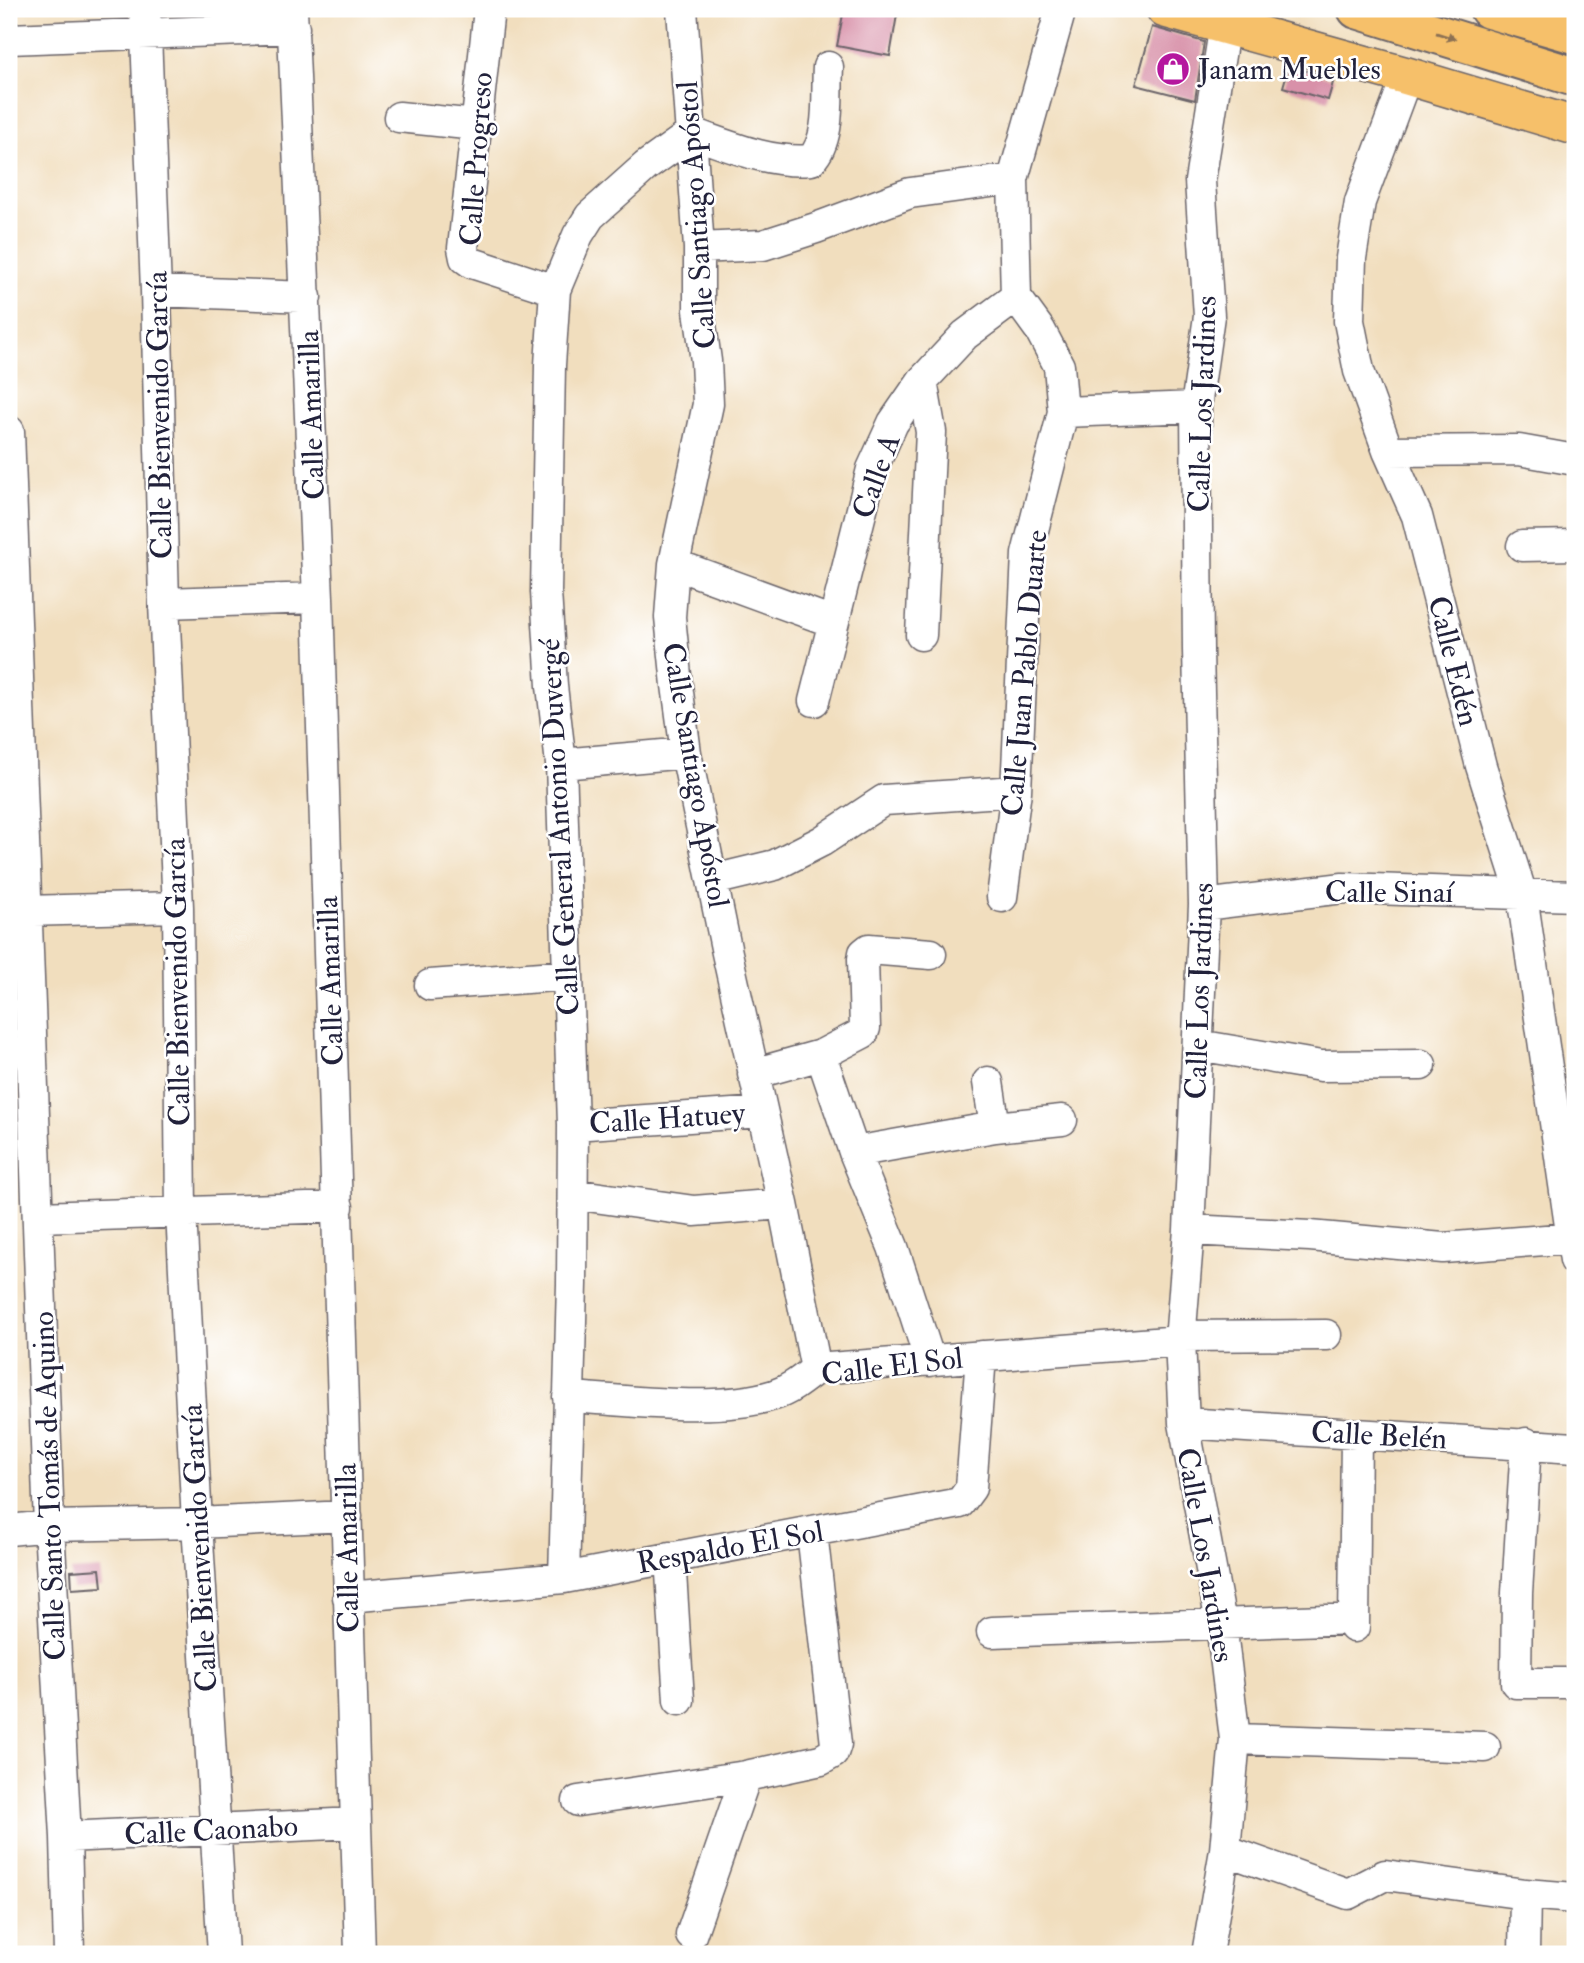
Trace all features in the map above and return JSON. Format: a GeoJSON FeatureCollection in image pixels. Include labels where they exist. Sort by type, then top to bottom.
{"type":"FeatureCollection","features":[{"type":"Feature","properties":{"kind":"highway"},"geometry":{"type":"LineString","coordinates":[[1357,9],[1575,76]]}},
{"type":"Feature","properties":{"kind":"highway"},"geometry":{"type":"LineString","coordinates":[[1489,9],[1575,34]]}},
{"type":"Feature","properties":{"kind":"main road"},"geometry":{"type":"LineString","coordinates":[[1165,9],[1407,76],[1575,127]]}},
{"type":"Feature","properties":{"kind":"street","name":"Calle Progreso"},"geometry":{"type":"LineString","coordinates":[[489,9],[463,248],[465,258],[472,263],[555,290]]}},
{"type":"Feature","properties":{"kind":"street","name":"Calle Santiago Apóstol"},"geometry":{"type":"LineString","coordinates":[[681,9],[699,247],[699,310],[706,361],[708,404],[674,564],[670,617],[686,753],[816,1369]]}},
{"type":"Feature","properties":{"kind":"street"},"geometry":{"type":"LineString","coordinates":[[1016,297],[1013,179],[1061,9]]}},
{"type":"Feature","properties":{"kind":"street"},"geometry":{"type":"LineString","coordinates":[[9,39],[146,21],[293,18]]}},
{"type":"Feature","properties":{"kind":"street","name":"Calle Amarilla"},"geometry":{"type":"LineString","coordinates":[[293,18],[318,598],[360,1954]]}},
{"type":"Feature","properties":{"kind":"street","name":"Calle Bienvenido García"},"geometry":{"type":"LineString","coordinates":[[146,21],[164,603],[178,907],[181,1212],[223,1954]]}},
{"type":"Feature","properties":{"kind":"street","name":"Calle Los Jardines"},"geometry":{"type":"LineString","coordinates":[[1207,1954],[1225,1850],[1235,1739],[1221,1623],[1184,1423],[1180,1338],[1189,1230],[1204,905],[1198,663],[1196,407],[1209,316],[1200,181],[1225,24]]}},
{"type":"Feature","properties":{"kind":"street"},"geometry":{"type":"LineString","coordinates":[[692,133],[731,147],[792,162],[811,160],[819,152],[824,135],[828,67]]}},
{"type":"Feature","properties":{"kind":"street","name":"Calle Edén"},"geometry":{"type":"LineString","coordinates":[[1407,76],[1360,202],[1351,258],[1349,321],[1359,371],[1388,452],[1417,516],[1481,766],[1522,895],[1564,1116],[1573,1249]]}},
{"type":"Feature","properties":{"kind":"street"},"geometry":{"type":"LineString","coordinates":[[399,117],[476,125]]}},
{"type":"Feature","properties":{"kind":"street","name":"Calle General Antonio Duvergé"},"geometry":{"type":"LineString","coordinates":[[564,1578],[573,1125],[561,764],[552,687],[546,592],[550,365],[555,290],[578,235],[590,216],[646,166],[692,133]]}},
{"type":"Feature","properties":{"kind":"street"},"geometry":{"type":"LineString","coordinates":[[699,247],[762,245],[910,193],[1013,179]]}},
{"type":"Feature","properties":{"kind":"street"},"geometry":{"type":"LineString","coordinates":[[156,291],[306,296]]}},
{"type":"Feature","properties":{"kind":"street","name":"Calle A"},"geometry":{"type":"LineString","coordinates":[[814,701],[872,469],[893,423],[922,380],[965,335],[1016,297]]}},
{"type":"Feature","properties":{"kind":"street","name":"Calle Juan Pablo Duarte"},"geometry":{"type":"LineString","coordinates":[[1002,897],[1016,792],[1027,554],[1063,412],[1059,366],[1040,330],[1016,297]]}},
{"type":"Feature","properties":{"kind":"street"},"geometry":{"type":"LineString","coordinates":[[921,635],[931,432],[922,380]]}},
{"type":"Feature","properties":{"kind":"street"},"geometry":{"type":"LineString","coordinates":[[1063,412],[1196,407]]}},
{"type":"Feature","properties":{"kind":"street","name":"Calle Santo Tomás de Aquino"},"geometry":{"type":"LineString","coordinates":[[9,431],[49,1526],[66,1837],[69,1954]]}},
{"type":"Feature","properties":{"kind":"street"},"geometry":{"type":"LineString","coordinates":[[1388,452],[1519,450],[1575,460]]}},
{"type":"Feature","properties":{"kind":"street"},"geometry":{"type":"LineString","coordinates":[[1522,546],[1575,545]]}},
{"type":"Feature","properties":{"kind":"street"},"geometry":{"type":"LineString","coordinates":[[674,564],[833,622]]}},
{"type":"Feature","properties":{"kind":"street"},"geometry":{"type":"LineString","coordinates":[[164,603],[318,598]]}},
{"type":"Feature","properties":{"kind":"street"},"geometry":{"type":"LineString","coordinates":[[561,764],[686,753]]}},
{"type":"Feature","properties":{"kind":"street"},"geometry":{"type":"LineString","coordinates":[[713,880],[775,865],[822,841],[884,800],[1016,792]]}},
{"type":"Feature","properties":{"kind":"street","name":"Calle Sinaí"},"geometry":{"type":"LineString","coordinates":[[1204,905],[1343,888],[1575,896]]}},
{"type":"Feature","properties":{"kind":"street"},"geometry":{"type":"LineString","coordinates":[[25,911],[178,907]]}},
{"type":"Feature","properties":{"kind":"street"},"geometry":{"type":"LineString","coordinates":[[752,1074],[821,1055],[863,1033],[864,953],[869,949],[931,954]]}},
{"type":"Feature","properties":{"kind":"street"},"geometry":{"type":"LineString","coordinates":[[430,985],[568,975]]}},
{"type":"Feature","properties":{"kind":"street"},"geometry":{"type":"LineString","coordinates":[[1198,1045],[1321,1066],[1421,1065]]}},
{"type":"Feature","properties":{"kind":"street"},"geometry":{"type":"LineString","coordinates":[[821,1055],[854,1152],[892,1247],[930,1361]]}},
{"type":"Feature","properties":{"kind":"street"},"geometry":{"type":"LineString","coordinates":[[988,1082],[995,1127]]}},
{"type":"Feature","properties":{"kind":"street","name":"Calle Hatuey"},"geometry":{"type":"LineString","coordinates":[[573,1125],[762,1112]]}},
{"type":"Feature","properties":{"kind":"street"},"geometry":{"type":"LineString","coordinates":[[854,1152],[995,1127],[1062,1121]]}},
{"type":"Feature","properties":{"kind":"street"},"geometry":{"type":"LineString","coordinates":[[573,1194],[694,1211],[783,1204]]}},
{"type":"Feature","properties":{"kind":"street"},"geometry":{"type":"LineString","coordinates":[[39,1217],[338,1207]]}},
{"type":"Feature","properties":{"kind":"street"},"geometry":{"type":"LineString","coordinates":[[1189,1230],[1310,1236],[1443,1248],[1573,1249]]}},
{"type":"Feature","properties":{"kind":"street","name":"Calle El Sol"},"geometry":{"type":"LineString","coordinates":[[568,1397],[713,1405],[776,1394],[798,1384],[816,1369],[1180,1338],[1325,1335]]}},
{"type":"Feature","properties":{"kind":"street","name":"Respaldo El Sol"},"geometry":{"type":"LineString","coordinates":[[348,1597],[564,1578],[960,1503],[971,1488],[981,1356]]}},
{"type":"Feature","properties":{"kind":"street","name":"Calle Belén"},"geometry":{"type":"LineString","coordinates":[[1184,1423],[1575,1448]]}},
{"type":"Feature","properties":{"kind":"street"},"geometry":{"type":"LineString","coordinates":[[992,1632],[1221,1623],[1354,1623],[1356,1435]]}},
{"type":"Feature","properties":{"kind":"street"},"geometry":{"type":"LineString","coordinates":[[1526,1443],[1517,1593],[1516,1682],[1575,1683]]}},
{"type":"Feature","properties":{"kind":"street"},"geometry":{"type":"LineString","coordinates":[[9,1530],[49,1526],[347,1516]]}},
{"type":"Feature","properties":{"kind":"street"},"geometry":{"type":"LineString","coordinates":[[578,1801],[746,1776],[821,1760],[833,1754],[836,1744],[813,1532]]}},
{"type":"Feature","properties":{"kind":"street"},"geometry":{"type":"LineString","coordinates":[[670,1557],[679,1700]]}},
{"type":"Feature","properties":{"kind":"street"},"geometry":{"type":"LineString","coordinates":[[1235,1739],[1485,1747]]}},
{"type":"Feature","properties":{"kind":"street"},"geometry":{"type":"LineString","coordinates":[[691,1935],[746,1776]]}},
{"type":"Feature","properties":{"kind":"street","name":"Calle Caonabo"},"geometry":{"type":"LineString","coordinates":[[66,1837],[355,1823]]}},
{"type":"Feature","properties":{"kind":"street"},"geometry":{"type":"LineString","coordinates":[[1225,1850],[1349,1894],[1385,1875],[1575,1898]]}},
{"type":"Feature","properties":{"kind":"street"},"geometry":{"type":"LineString","coordinates":[[1524,1954],[1525,1894]]}},
{"type":"Feature","properties":{"kind":"building"},"geometry":{"type":"Polygon","coordinates":[[[844,9],[898,9],[890,56],[837,46],[844,9]]]}},
{"type":"Feature","properties":{"kind":"building","name":"Janam Muebles"},"geometry":{"type":"Polygon","coordinates":[[[1152,27],[1204,42],[1195,100],[1136,85],[1152,27]]]}},
{"type":"Feature","properties":{"kind":"building"},"geometry":{"type":"Polygon","coordinates":[[[1289,66],[1334,79],[1328,100],[1283,87],[1289,66]]]}},
{"type":"Feature","properties":{"kind":"building"},"geometry":{"type":"Polygon","coordinates":[[[100,1569],[102,1587],[72,1589],[71,1571],[100,1569]]]}},
{"type":"Feature","properties":{"kind":"place","name":"Janam Muebles"},"geometry":{"type":"Point","coordinates":[1173,69]}}]}
